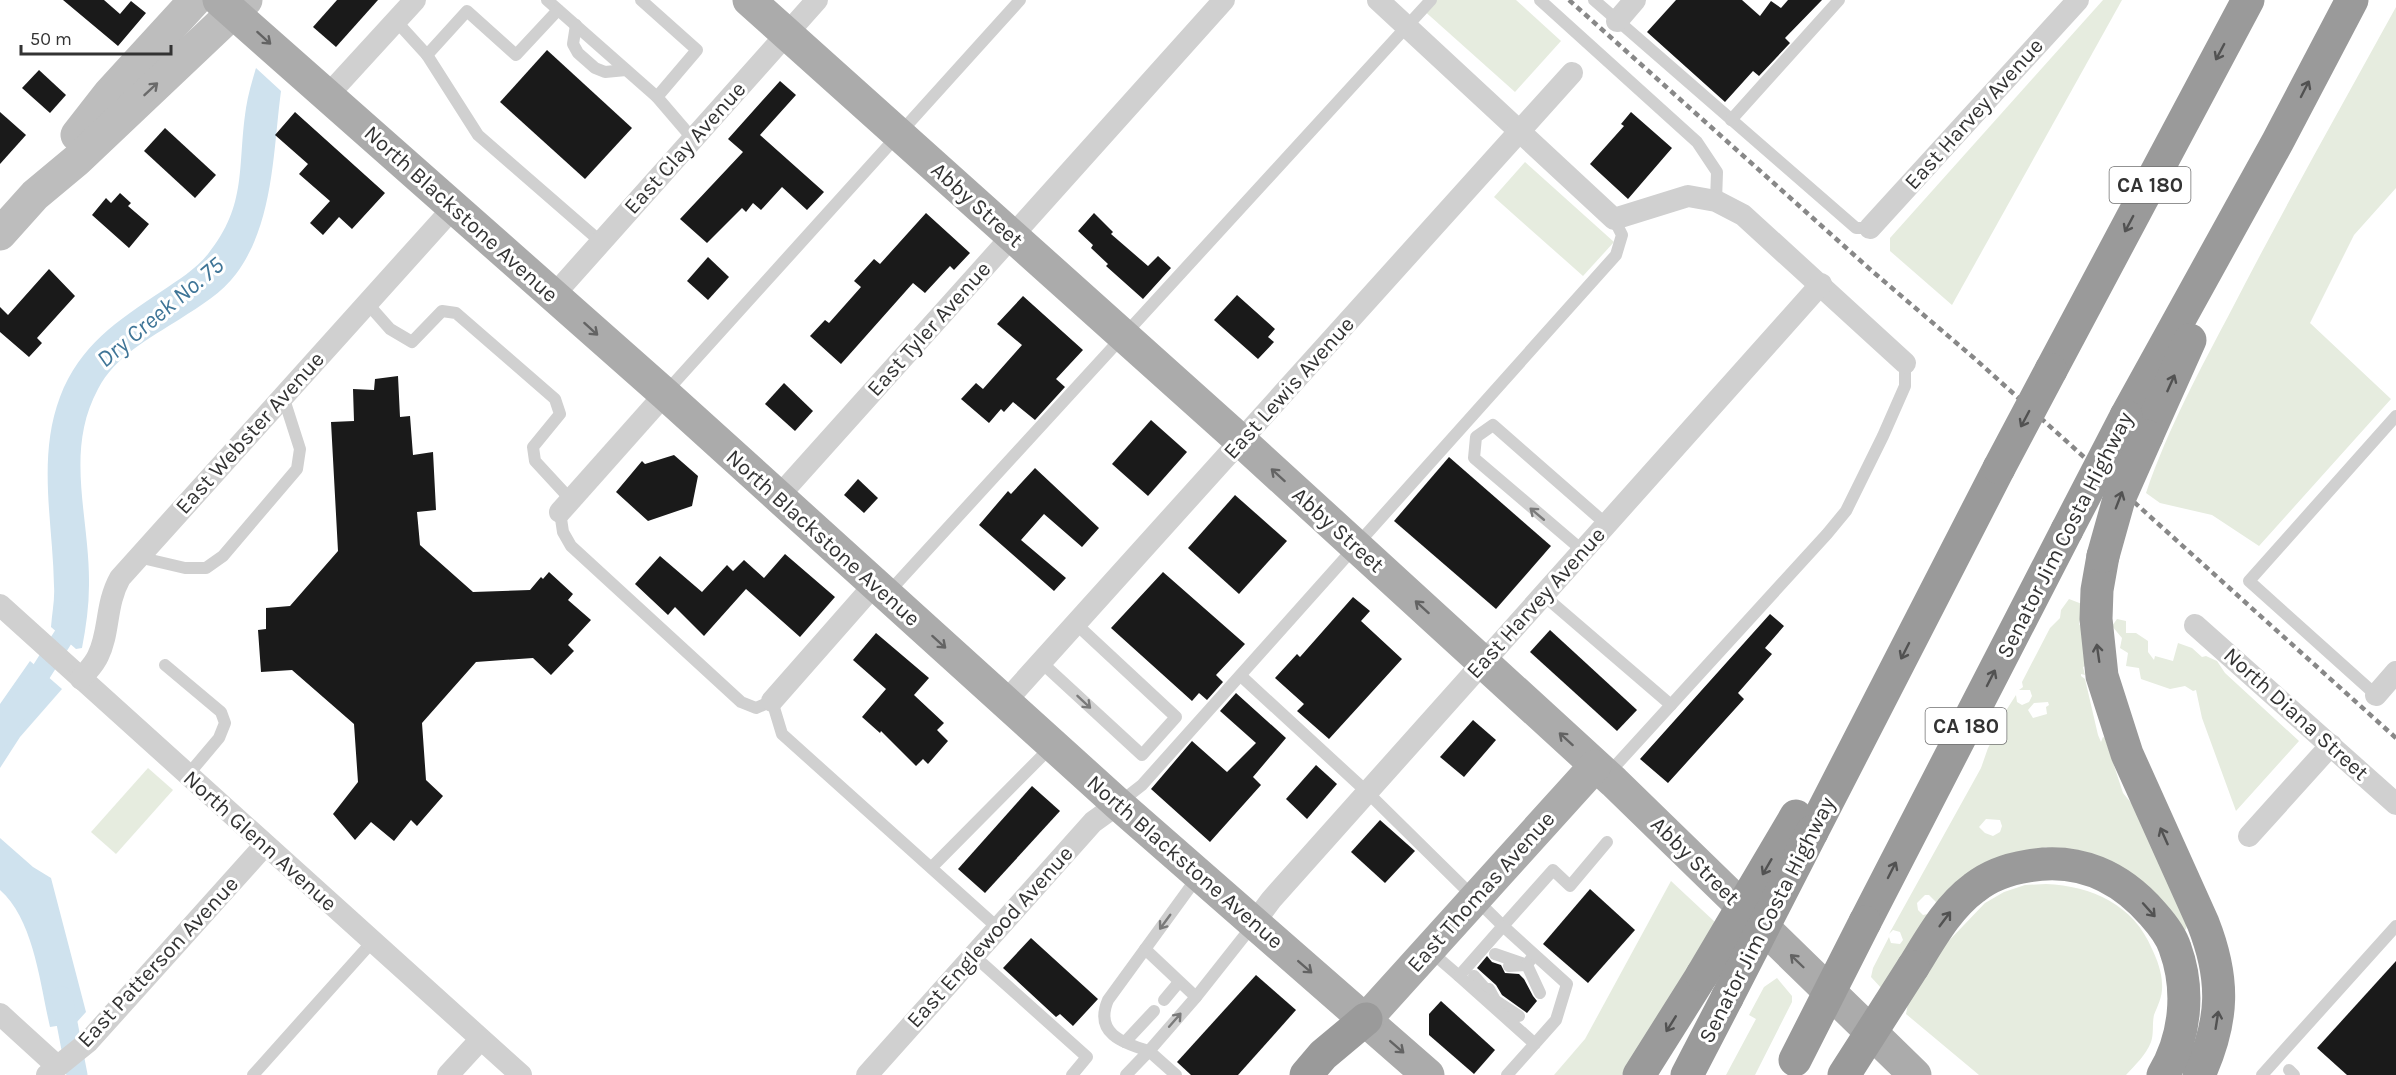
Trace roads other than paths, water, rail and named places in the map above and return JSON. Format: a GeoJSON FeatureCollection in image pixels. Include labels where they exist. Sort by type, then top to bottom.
{"type":"FeatureCollection","features":[{"type":"Feature","properties":{"kind":"highway","name":"Senator Jim Costa Highway"},"geometry":{"type":"LineString","coordinates":[[1687,1075],[1727,998],[1804,824],[1999,468],[2248,0]]}},
{"type":"Feature","properties":{"kind":"highway","name":"Senator Jim Costa Highway"},"geometry":{"type":"LineString","coordinates":[[1791,1068],[2067,530],[2136,426],[2278,141],[2352,0]]}},
{"type":"Feature","properties":{"kind":"highway"},"geometry":{"type":"LineString","coordinates":[[2136,426],[2103,556],[2097,590],[2096,619],[2102,676],[2127,754],[2213,949],[2218,974],[2218,1022],[2199,1075]]}},
{"type":"Feature","properties":{"kind":"highway"},"geometry":{"type":"LineString","coordinates":[[1639,1075],[1702,975],[1804,824]]}},
{"type":"Feature","properties":{"kind":"highway"},"geometry":{"type":"LineString","coordinates":[[1844,1075],[1954,907],[1973,888],[1993,877],[2018,867],[2041,863],[2063,863],[2106,875],[2135,896],[2160,922],[2174,945],[2181,967],[2184,1011],[2165,1067]]}},
{"type":"Feature","properties":{"kind":"highway"},"geometry":{"type":"LineString","coordinates":[[1306,1075],[1323,1055],[1366,1019]]}},
{"type":"Feature","properties":{"kind":"highway"},"geometry":{"type":"LineString","coordinates":[[1330,1075],[1366,1019]]}},
{"type":"Feature","properties":{"kind":"main road"},"geometry":{"type":"LineString","coordinates":[[0,234],[35,195],[67,147],[109,94],[195,0]]}},
{"type":"Feature","properties":{"kind":"main road","name":"Abby Street"},"geometry":{"type":"LineString","coordinates":[[749,0],[1241,441],[1601,770],[1914,1075]]}},
{"type":"Feature","properties":{"kind":"main road"},"geometry":{"type":"LineString","coordinates":[[35,195],[77,160],[233,4]]}},
{"type":"Feature","properties":{"kind":"main road","name":"North Blackstone Avenue"},"geometry":{"type":"LineString","coordinates":[[233,4],[328,95],[665,394],[1118,804],[1428,1075]]}},
{"type":"Feature","properties":{"kind":"main road","name":"East Thomas Avenue"},"geometry":{"type":"LineString","coordinates":[[1366,1019],[1475,898],[1601,770]]}},
{"type":"Feature","properties":{"kind":"street"},"geometry":{"type":"LineString","coordinates":[[328,95],[415,0]]}},
{"type":"Feature","properties":{"kind":"street","name":"East Clay Avenue"},"geometry":{"type":"LineString","coordinates":[[553,296],[817,0]]}},
{"type":"Feature","properties":{"kind":"street","name":"East Tyler Avenue"},"geometry":{"type":"LineString","coordinates":[[778,497],[1224,0]]}},
{"type":"Feature","properties":{"kind":"street"},"geometry":{"type":"LineString","coordinates":[[1378,0],[1614,219],[1688,196],[1716,201],[1743,214],[1905,363]]}},
{"type":"Feature","properties":{"kind":"street"},"geometry":{"type":"LineString","coordinates":[[1617,21],[1635,0]]}},
{"type":"Feature","properties":{"kind":"street","name":"East Harvey Avenue"},"geometry":{"type":"LineString","coordinates":[[1870,228],[2078,0]]}},
{"type":"Feature","properties":{"kind":"street","name":"East Lewis Avenue"},"geometry":{"type":"LineString","coordinates":[[1005,702],[1572,73]]}},
{"type":"Feature","properties":{"kind":"street","name":"East Webster Avenue"},"geometry":{"type":"LineString","coordinates":[[81,679],[100,653],[111,593],[120,578],[454,207]]}},
{"type":"Feature","properties":{"kind":"street","name":"East Harvey Avenue"},"geometry":{"type":"LineString","coordinates":[[1254,923],[1270,900],[1821,284]]}},
{"type":"Feature","properties":{"kind":"street"},"geometry":{"type":"LineString","coordinates":[[565,506],[665,394]]}},
{"type":"Feature","properties":{"kind":"street"},"geometry":{"type":"LineString","coordinates":[[772,702],[881,590]]}},
{"type":"Feature","properties":{"kind":"street","name":"North Glenn Avenue"},"geometry":{"type":"LineString","coordinates":[[0,605],[521,1075]]}},
{"type":"Feature","properties":{"kind":"street","name":"North Diana Street"},"geometry":{"type":"LineString","coordinates":[[2195,624],[2396,804]]}},
{"type":"Feature","properties":{"kind":"street"},"geometry":{"type":"LineString","coordinates":[[2376,695],[2396,672]]}},
{"type":"Feature","properties":{"kind":"street"},"geometry":{"type":"LineString","coordinates":[[2249,836],[2331,745]]}},
{"type":"Feature","properties":{"kind":"street","name":"East Englewood Avenue"},"geometry":{"type":"LineString","coordinates":[[867,1075],[1093,822],[1118,804]]}},
{"type":"Feature","properties":{"kind":"street","name":"East Patterson Avenue"},"geometry":{"type":"LineString","coordinates":[[55,1068],[80,1049],[265,845]]}},
{"type":"Feature","properties":{"kind":"street"},"geometry":{"type":"LineString","coordinates":[[0,1014],[55,1068]]}},
{"type":"Feature","properties":{"kind":"street"},"geometry":{"type":"LineString","coordinates":[[448,1075],[480,1040]]}},
{"type":"Feature","properties":{"kind":"lane"},"geometry":{"type":"LineString","coordinates":[[547,0],[657,97],[693,139]]}},
{"type":"Feature","properties":{"kind":"lane"},"geometry":{"type":"LineString","coordinates":[[641,0],[697,50],[657,97]]}},
{"type":"Feature","properties":{"kind":"lane"},"geometry":{"type":"LineString","coordinates":[[665,394],[1020,0]]}},
{"type":"Feature","properties":{"kind":"lane"},"geometry":{"type":"LineString","coordinates":[[881,590],[1124,337],[1431,0]]}},
{"type":"Feature","properties":{"kind":"lane"},"geometry":{"type":"LineString","coordinates":[[1540,0],[1697,142],[1717,172],[1716,201]]}},
{"type":"Feature","properties":{"kind":"lane"},"geometry":{"type":"LineString","coordinates":[[1594,0],[1856,228],[1870,228]]}},
{"type":"Feature","properties":{"kind":"lane"},"geometry":{"type":"LineString","coordinates":[[1731,120],[1839,0]]}},
{"type":"Feature","properties":{"kind":"lane"},"geometry":{"type":"LineString","coordinates":[[427,55],[467,11],[516,55],[558,10]]}},
{"type":"Feature","properties":{"kind":"lane"},"geometry":{"type":"LineString","coordinates":[[396,21],[427,55],[478,135],[601,242]]}},
{"type":"Feature","properties":{"kind":"lane"},"geometry":{"type":"LineString","coordinates":[[576,25],[573,44],[578,53],[595,68],[604,72],[626,70]]}},
{"type":"Feature","properties":{"kind":"lane"},"geometry":{"type":"LineString","coordinates":[[1118,804],[1142,785],[1241,676],[1616,255],[1622,235],[1614,219]]}},
{"type":"Feature","properties":{"kind":"lane"},"geometry":{"type":"LineString","coordinates":[[367,303],[390,329],[412,342],[442,311],[456,313],[555,399],[560,414],[533,447],[535,461],[565,506],[562,532],[571,546],[741,702],[756,708],[772,702],[782,734],[998,928]]}},
{"type":"Feature","properties":{"kind":"lane"},"geometry":{"type":"LineString","coordinates":[[1601,770],[1671,705],[1846,511],[1903,390],[1905,363]]}},
{"type":"Feature","properties":{"kind":"lane"},"geometry":{"type":"LineString","coordinates":[[138,557],[186,568],[206,568],[223,556],[297,469],[300,449],[283,396]]}},
{"type":"Feature","properties":{"kind":"lane"},"geometry":{"type":"LineString","coordinates":[[2376,695],[2248,581],[2396,416]]}},
{"type":"Feature","properties":{"kind":"lane"},"geometry":{"type":"LineString","coordinates":[[1582,551],[1474,458],[1476,437],[1493,425],[1606,524]]}},
{"type":"Feature","properties":{"kind":"lane"},"geometry":{"type":"LineString","coordinates":[[1543,595],[1671,705]]}},
{"type":"Feature","properties":{"kind":"lane"},"geometry":{"type":"LineString","coordinates":[[1076,624],[1191,730]]}},
{"type":"Feature","properties":{"kind":"lane"},"geometry":{"type":"LineString","coordinates":[[1041,662],[1142,755],[1176,717]]}},
{"type":"Feature","properties":{"kind":"lane"},"geometry":{"type":"LineString","coordinates":[[165,665],[221,712],[225,723],[219,738],[187,776]]}},
{"type":"Feature","properties":{"kind":"lane"},"geometry":{"type":"LineString","coordinates":[[1241,676],[1367,792],[1503,926],[1531,960],[1568,984],[1556,1020],[1507,1075]]}},
{"type":"Feature","properties":{"kind":"lane"},"geometry":{"type":"LineString","coordinates":[[932,867],[1053,745]]}},
{"type":"Feature","properties":{"kind":"lane"},"geometry":{"type":"LineString","coordinates":[[1459,976],[1553,870],[1570,886],[1607,842]]}},
{"type":"Feature","properties":{"kind":"lane"},"geometry":{"type":"LineString","coordinates":[[1176,1075],[1149,1051],[1113,1035],[1104,1025],[1103,1011],[1108,1000],[1199,874]]}},
{"type":"Feature","properties":{"kind":"lane"},"geometry":{"type":"LineString","coordinates":[[1126,1075],[1196,997],[1254,923]]}},
{"type":"Feature","properties":{"kind":"lane"},"geometry":{"type":"LineString","coordinates":[[2262,1075],[2396,926]]}},
{"type":"Feature","properties":{"kind":"lane"},"geometry":{"type":"LineString","coordinates":[[253,1075],[373,940]]}},
{"type":"Feature","properties":{"kind":"lane"},"geometry":{"type":"LineString","coordinates":[[1145,949],[1196,997]]}},
{"type":"Feature","properties":{"kind":"lane"},"geometry":{"type":"LineString","coordinates":[[1429,950],[1493,1003],[1534,1044]]}},
{"type":"Feature","properties":{"kind":"lane"},"geometry":{"type":"LineString","coordinates":[[1496,954],[1531,960]]}},
{"type":"Feature","properties":{"kind":"lane"},"geometry":{"type":"LineString","coordinates":[[973,956],[1087,1057],[1072,1075]]}},
{"type":"Feature","properties":{"kind":"lane"},"geometry":{"type":"LineString","coordinates":[[1509,966],[1531,960]]}},
{"type":"Feature","properties":{"kind":"lane"},"geometry":{"type":"LineString","coordinates":[[1528,982],[1531,960]]}},
{"type":"Feature","properties":{"kind":"lane"},"geometry":{"type":"LineString","coordinates":[[1531,960],[1539,993]]}},
{"type":"Feature","properties":{"kind":"lane"},"geometry":{"type":"LineString","coordinates":[[1474,976],[1493,1003],[1519,1016]]}},
{"type":"Feature","properties":{"kind":"lane"},"geometry":{"type":"LineString","coordinates":[[1164,1000],[1179,982]]}},
{"type":"Feature","properties":{"kind":"lane"},"geometry":{"type":"LineString","coordinates":[[1489,988],[1493,1003]]}},
{"type":"Feature","properties":{"kind":"lane"},"geometry":{"type":"LineString","coordinates":[[1493,1003],[1507,1005]]}},
{"type":"Feature","properties":{"kind":"lane"},"geometry":{"type":"LineString","coordinates":[[1125,1042],[1154,1011]]}},
{"type":"Feature","properties":{"kind":"water"},"geometry":{"type":"Polygon","coordinates":[[[256,68],[281,91],[270,186],[265,210],[249,254],[236,274],[217,293],[124,357],[105,377],[88,413],[82,437],[80,461],[89,585],[82,648],[76,649],[51,627],[54,591],[48,467],[49,443],[60,397],[78,363],[102,336],[130,313],[192,270],[203,260],[221,236],[230,218],[239,184],[246,108],[256,68]]]}},
{"type":"Feature","properties":{"kind":"water"},"geometry":{"type":"Polygon","coordinates":[[[30,661],[62,689],[20,737],[0,768],[0,704],[30,661]]]}},
{"type":"Feature","properties":{"kind":"water"},"geometry":{"type":"Polygon","coordinates":[[[0,838],[33,867],[51,878],[86,1012],[76,1023],[50,1027],[39,973],[28,935],[12,903],[0,890],[0,838]]]}},
{"type":"Feature","properties":{"kind":"waterway","name":"Dry Creek No. 75"},"geometry":{"type":"LineString","coordinates":[[0,737],[69,628],[71,612]]}},
{"type":"Feature","properties":{"kind":"waterway","name":"Dry Creek No. 75"},"geometry":{"type":"LineString","coordinates":[[62,997],[77,1075]]}},
{"type":"Feature","properties":{"kind":"railway"},"geometry":{"type":"LineString","coordinates":[[1569,0],[1872,271],[1974,358],[2396,738]]}}]}
